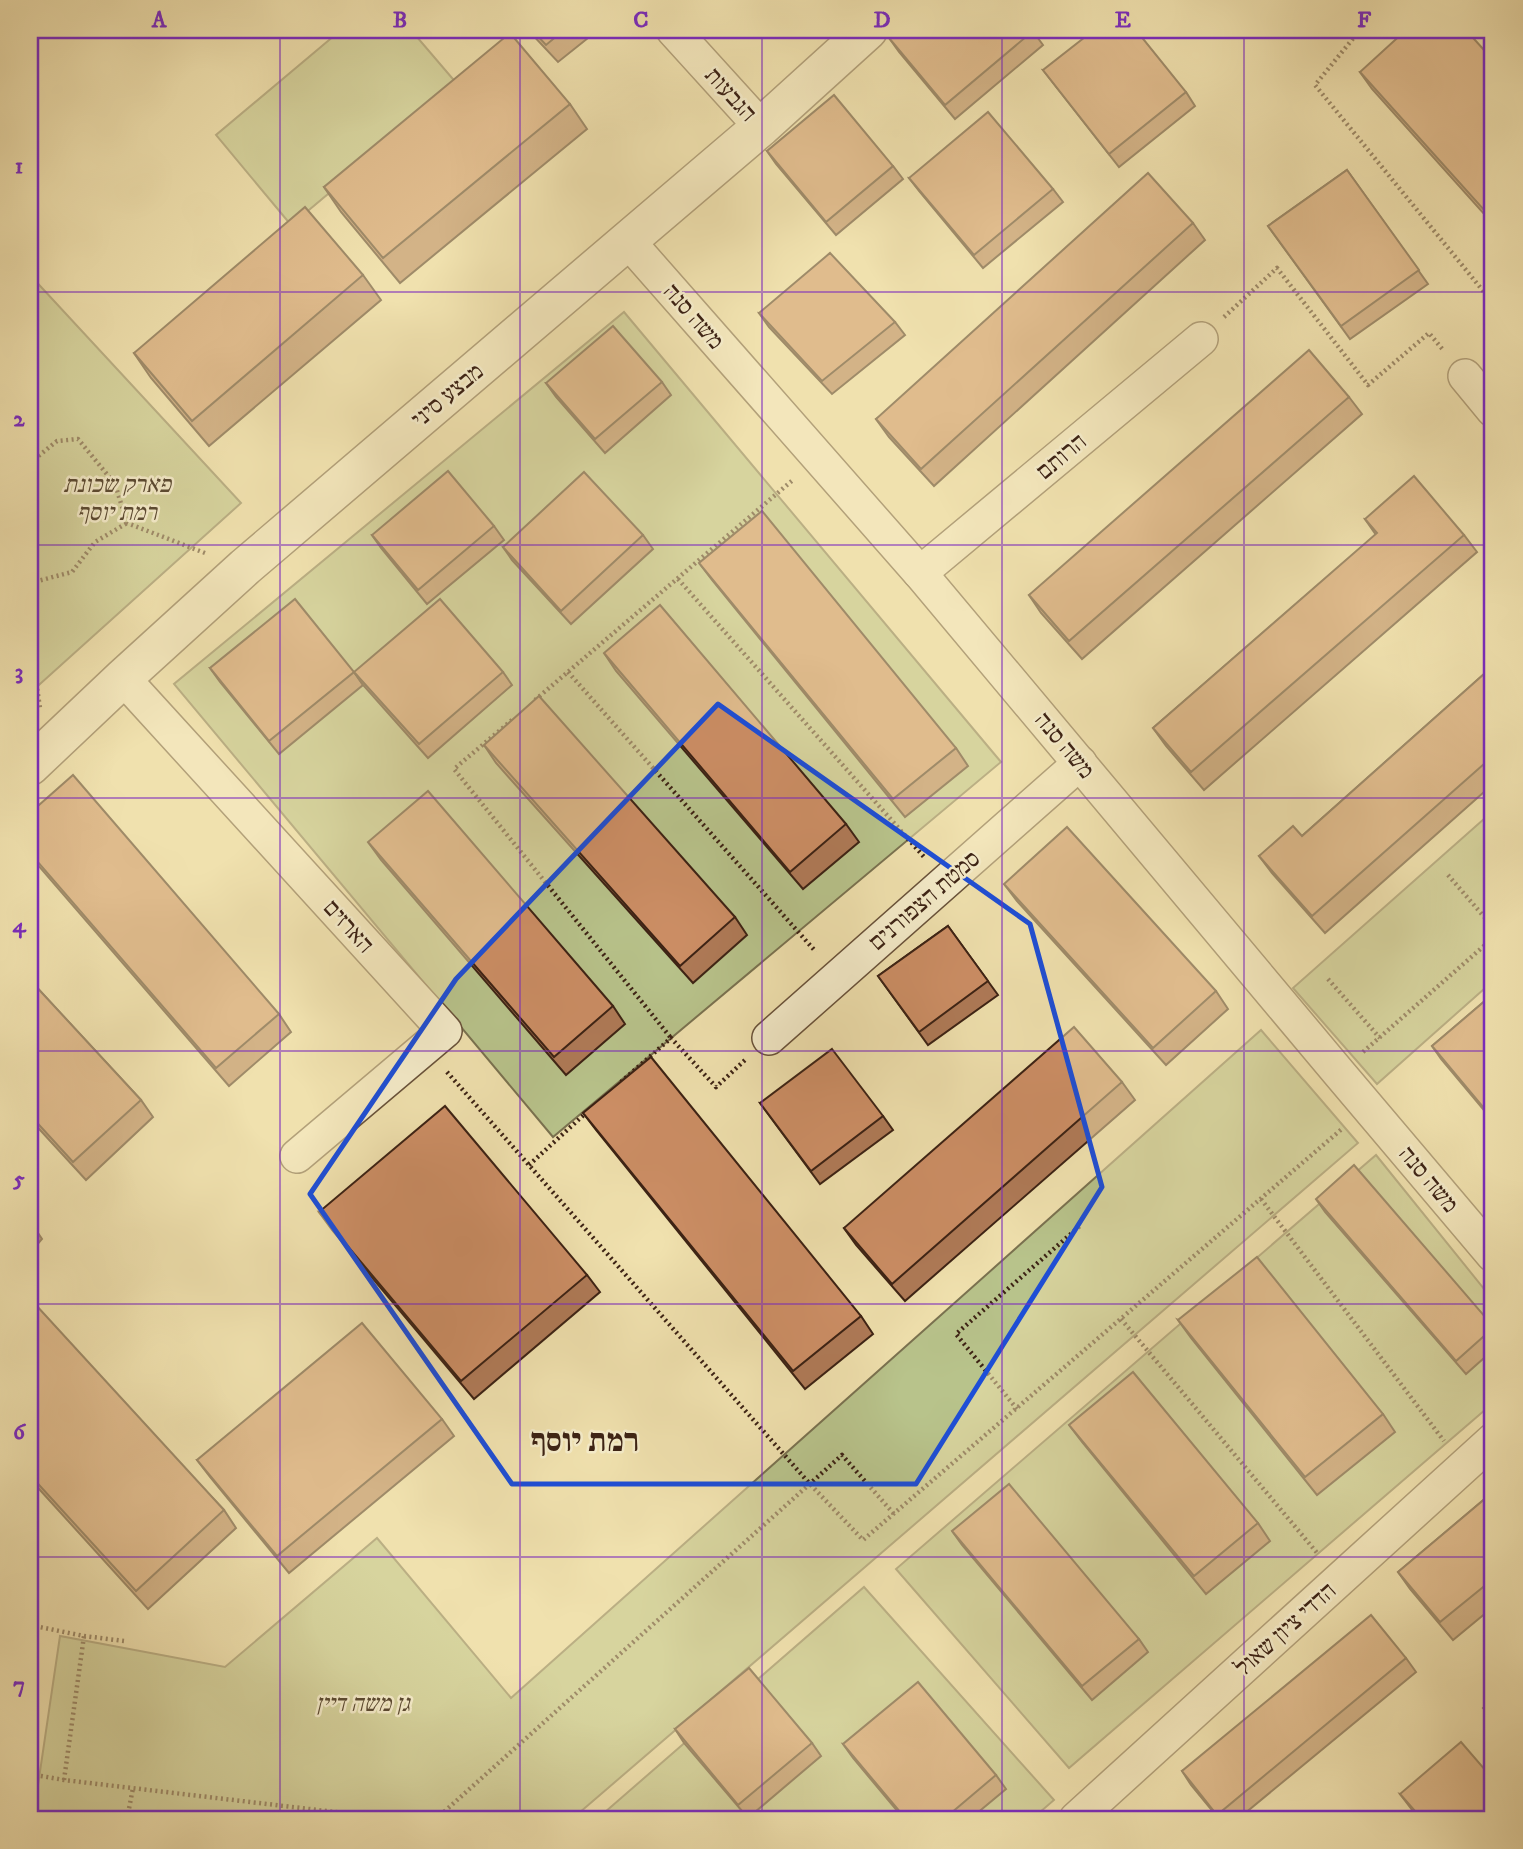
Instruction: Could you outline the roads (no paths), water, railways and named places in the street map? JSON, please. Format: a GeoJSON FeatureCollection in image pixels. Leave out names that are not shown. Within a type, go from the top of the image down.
{"type":"FeatureCollection","features":[{"type":"Feature","properties":{"kind":"street","name":"הגבעות"},"geometry":{"type":"LineString","coordinates":[[673,30],[761,127]]}},
{"type":"Feature","properties":{"kind":"street","name":"מבצע סיני"},"geometry":{"type":"LineString","coordinates":[[38,758],[245,567],[761,127],[868,30]]}},
{"type":"Feature","properties":{"kind":"street","name":"משה סנה"},"geometry":{"type":"LineString","coordinates":[[628,241],[920,573],[1493,1255]]}},
{"type":"Feature","properties":{"kind":"street","name":"הרותם"},"geometry":{"type":"LineString","coordinates":[[920,573],[1202,339]]}},
{"type":"Feature","properties":{"kind":"street"},"geometry":{"type":"LineString","coordinates":[[1465,376],[1493,410]]}},
{"type":"Feature","properties":{"kind":"street","name":"הארזים"},"geometry":{"type":"LineString","coordinates":[[123,678],[445,1031],[297,1156]]}},
{"type":"Feature","properties":{"kind":"street","name":"סמטת הצפורנים"},"geometry":{"type":"LineString","coordinates":[[769,1038],[1080,763]]}},
{"type":"Feature","properties":{"kind":"street","name":"הדדי ציון שאול"},"geometry":{"type":"LineString","coordinates":[[1076,1819],[1493,1440]]}},
{"type":"Feature","properties":{"kind":"district","name":"רמת יוסף"},"geometry":{"type":"Point","coordinates":[585,1440]}},
{"type":"Feature","properties":{"kind":"park label","name":"פארק שכונת רמת יוסף"},"geometry":{"type":"Point","coordinates":[117,498]}},
{"type":"Feature","properties":{"kind":"park label","name":"גן משה דיין"},"geometry":{"type":"Point","coordinates":[363,1703]}}]}
